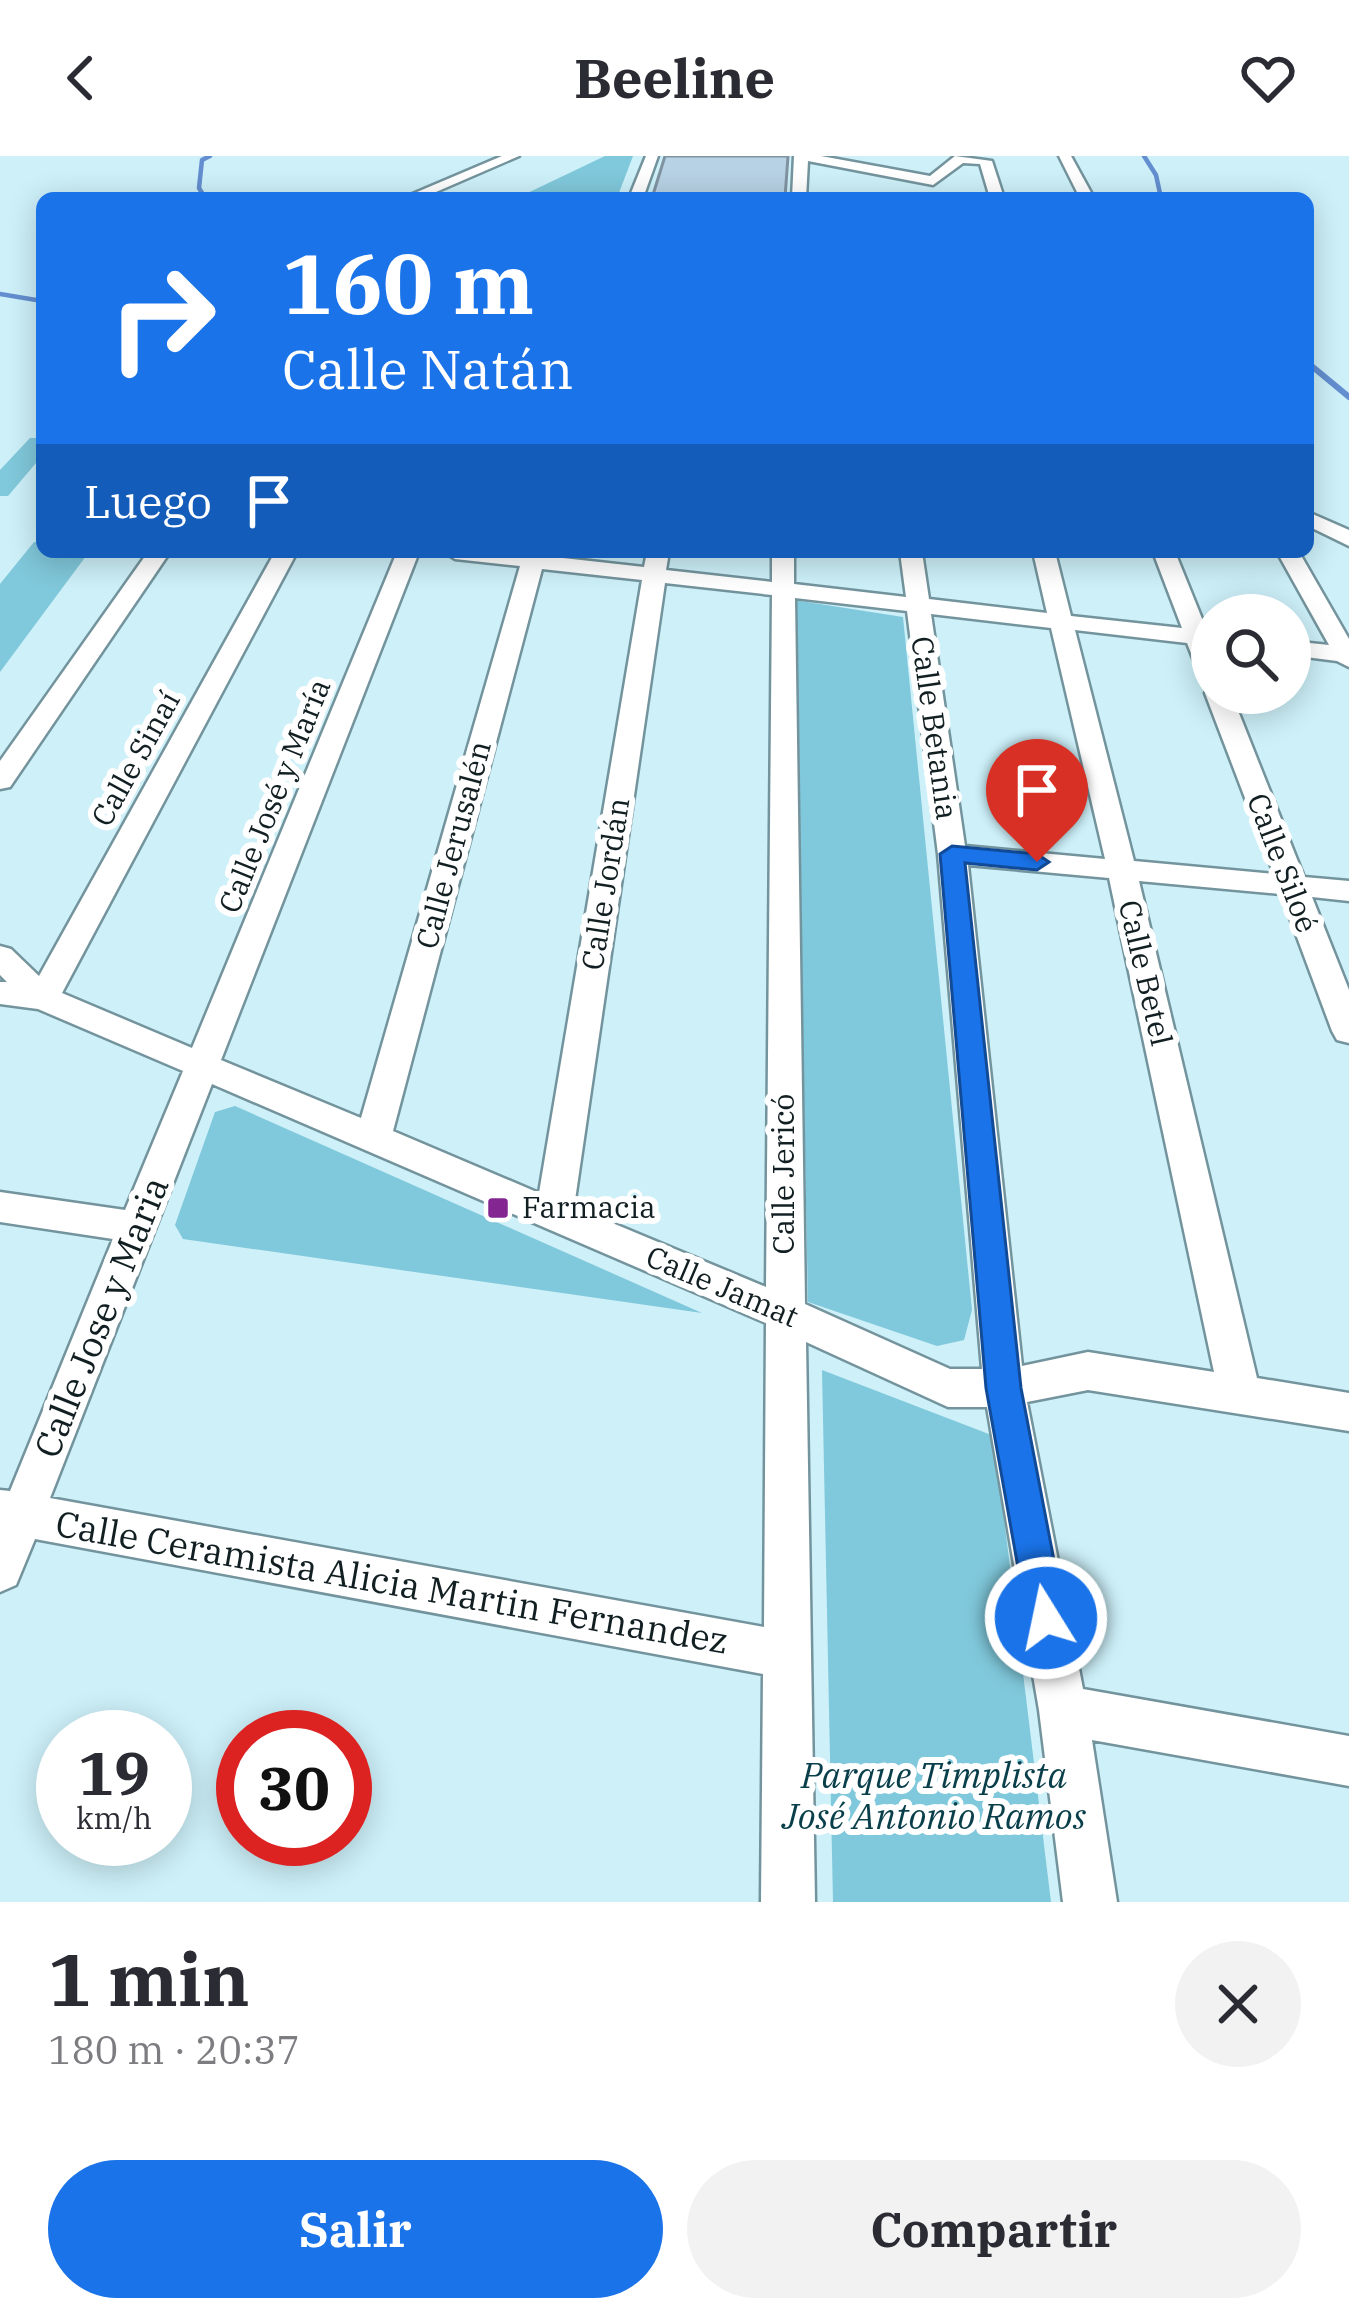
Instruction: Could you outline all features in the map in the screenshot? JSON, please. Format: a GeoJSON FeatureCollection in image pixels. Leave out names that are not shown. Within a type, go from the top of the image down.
{"type":"FeatureCollection","features":[{"type":"Feature","properties":{"kind":"street"},"geometry":{"type":"LineString","coordinates":[[424,192],[513,156]]}},
{"type":"Feature","properties":{"kind":"street"},"geometry":{"type":"LineString","coordinates":[[638,192],[652,156]]}},
{"type":"Feature","properties":{"kind":"street"},"geometry":{"type":"LineString","coordinates":[[799,192],[801,156],[933,181],[960,159],[986,161],[995,192]]}},
{"type":"Feature","properties":{"kind":"street"},"geometry":{"type":"LineString","coordinates":[[1065,156],[1085,192]]}},
{"type":"Feature","properties":{"kind":"street"},"geometry":{"type":"LineString","coordinates":[[933,181],[933,192]]}},
{"type":"Feature","properties":{"kind":"street"},"geometry":{"type":"LineString","coordinates":[[1314,521],[1349,538]]}},
{"type":"Feature","properties":{"kind":"street"},"geometry":{"type":"LineString","coordinates":[[0,782],[155,558]]}},
{"type":"Feature","properties":{"kind":"street","name":"Calle Sinaí"},"geometry":{"type":"LineString","coordinates":[[43,998],[283,558]]}},
{"type":"Feature","properties":{"kind":"street","name":"Calle José y María"},"geometry":{"type":"LineString","coordinates":[[204,1065],[406,558]]}},
{"type":"Feature","properties":{"kind":"street","name":"Calle Jerusalén"},"geometry":{"type":"LineString","coordinates":[[373,1139],[533,558]]}},
{"type":"Feature","properties":{"kind":"street"},"geometry":{"type":"LineString","coordinates":[[564,558],[656,564],[781,590],[1191,637]]}},
{"type":"Feature","properties":{"kind":"street","name":"Calle Jericó"},"geometry":{"type":"LineString","coordinates":[[783,558],[788,1902]]}},
{"type":"Feature","properties":{"kind":"street","name":"Calle Betania"},"geometry":{"type":"LineString","coordinates":[[912,558],[952,854],[1004,1388],[1063,1710],[1090,1902]]}},
{"type":"Feature","properties":{"kind":"street","name":"Calle Betel"},"geometry":{"type":"LineString","coordinates":[[1046,558],[1122,870],[1240,1395]]}},
{"type":"Feature","properties":{"kind":"street"},"geometry":{"type":"LineString","coordinates":[[1166,558],[1191,609]]}},
{"type":"Feature","properties":{"kind":"street"},"geometry":{"type":"LineString","coordinates":[[1291,558],[1348,656]]}},
{"type":"Feature","properties":{"kind":"street","name":"Calle Jordán"},"geometry":{"type":"LineString","coordinates":[[554,1216],[656,564]]}},
{"type":"Feature","properties":{"kind":"street"},"geometry":{"type":"LineString","coordinates":[[1311,651],[1348,656]]}},
{"type":"Feature","properties":{"kind":"street","name":"Calle Siloé"},"geometry":{"type":"LineString","coordinates":[[1226,714],[1349,1031]]}},
{"type":"Feature","properties":{"kind":"street"},"geometry":{"type":"LineString","coordinates":[[952,854],[1349,891]]}},
{"type":"Feature","properties":{"kind":"street","name":"Calle Jamat"},"geometry":{"type":"LineString","coordinates":[[0,957],[43,998],[784,1313],[948,1388],[1004,1388],[1088,1371],[1349,1412]]}},
{"type":"Feature","properties":{"kind":"street"},"geometry":{"type":"LineString","coordinates":[[0,993],[43,998]]}},
{"type":"Feature","properties":{"kind":"street","name":"Calle Jose y Maria"},"geometry":{"type":"LineString","coordinates":[[0,1569],[11,1512],[204,1065]]}},
{"type":"Feature","properties":{"kind":"street"},"geometry":{"type":"LineString","coordinates":[[0,1207],[135,1227]]}},
{"type":"Feature","properties":{"kind":"street","name":"Calle Ceramista Alicia Martin Fernandez"},"geometry":{"type":"LineString","coordinates":[[11,1512],[784,1654]]}},
{"type":"Feature","properties":{"kind":"street"},"geometry":{"type":"LineString","coordinates":[[1063,1710],[1349,1761]]}},
{"type":"Feature","properties":{"kind":"green space"},"geometry":{"type":"Polygon","coordinates":[[[605,156],[633,156],[619,192],[530,192],[605,156]]]}},
{"type":"Feature","properties":{"kind":"green space"},"geometry":{"type":"Polygon","coordinates":[[[30,438],[36,438],[36,463],[8,496],[0,496],[0,470],[30,438]]]}},
{"type":"Feature","properties":{"kind":"green space"},"geometry":{"type":"Polygon","coordinates":[[[34,542],[36,558],[85,558],[0,672],[0,584],[34,542]]]}},
{"type":"Feature","properties":{"kind":"green space"},"geometry":{"type":"Polygon","coordinates":[[[794,600],[903,617],[972,1310],[964,1340],[937,1346],[808,1302],[794,600]]]}},
{"type":"Feature","properties":{"kind":"green space"},"geometry":{"type":"Polygon","coordinates":[[[235,1106],[702,1313],[183,1239],[175,1225],[215,1112],[235,1106]]]}},
{"type":"Feature","properties":{"kind":"green space","name":"Parque Timplista José Antonio Ramos"},"geometry":{"type":"Polygon","coordinates":[[[822,1370],[994,1436],[1051,1902],[833,1902],[822,1370]]]}},
{"type":"Feature","properties":{"kind":"building"},"geometry":{"type":"Polygon","coordinates":[[[665,156],[788,156],[785,192],[654,192],[665,156]]]}},
{"type":"Feature","properties":{"kind":"waterway"},"geometry":{"type":"LineString","coordinates":[[201,192],[202,160],[210,156]]}},
{"type":"Feature","properties":{"kind":"waterway"},"geometry":{"type":"LineString","coordinates":[[1144,156],[1160,192]]}},
{"type":"Feature","properties":{"kind":"waterway"},"geometry":{"type":"LineString","coordinates":[[0,294],[36,300]]}},
{"type":"Feature","properties":{"kind":"waterway"},"geometry":{"type":"LineString","coordinates":[[1314,368],[1349,397]]}},
{"type":"Feature","properties":{"kind":"place","name":"Farmacia"},"geometry":{"type":"Point","coordinates":[498,1208]}},
{"type":"Feature","properties":{"kind":"route"},"geometry":{"type":"LineString","coordinates":[[1037,862],[952,854],[1004,1388],[1046,1618]]}}]}
